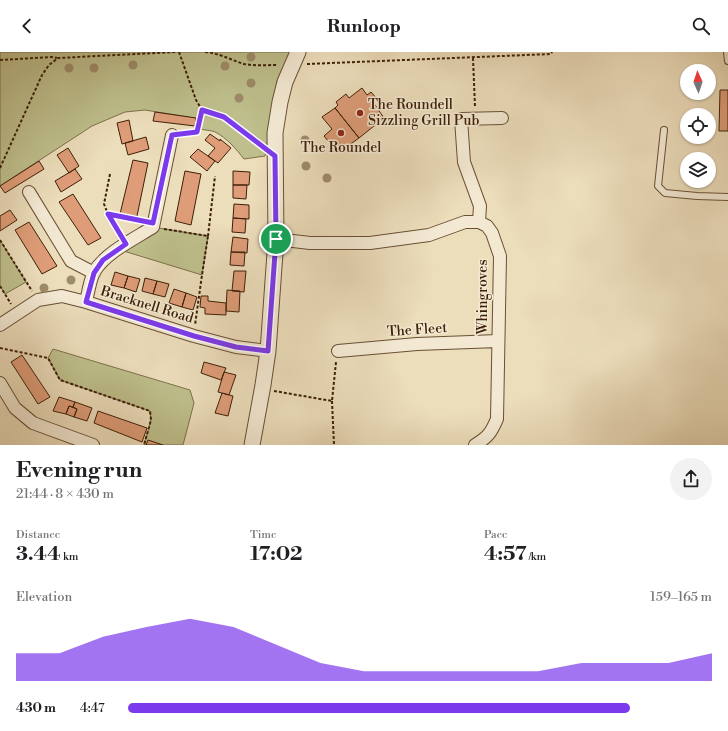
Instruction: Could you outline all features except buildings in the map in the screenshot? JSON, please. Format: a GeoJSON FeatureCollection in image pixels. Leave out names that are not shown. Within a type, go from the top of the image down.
{"type":"FeatureCollection","features":[{"type":"Feature","properties":{"kind":"street"},"geometry":{"type":"LineString","coordinates":[[252,445],[268,351],[276,239],[275,133],[285,82],[295,58]]}},
{"type":"Feature","properties":{"kind":"street"},"geometry":{"type":"LineString","coordinates":[[276,239],[310,243],[370,243],[429,235],[465,222],[479,222],[480,206],[464,162],[461,120],[476,118],[502,118]]}},
{"type":"Feature","properties":{"kind":"street"},"geometry":{"type":"LineString","coordinates":[[86,302],[94,273],[103,260],[153,225],[172,135]]}},
{"type":"Feature","properties":{"kind":"street"},"geometry":{"type":"LineString","coordinates":[[29,192],[71,261],[94,273]]}},
{"type":"Feature","properties":{"kind":"street","name":"Whingroves"},"geometry":{"type":"LineString","coordinates":[[475,445],[482,441],[492,431],[497,419],[500,256],[492,233],[487,226],[479,222]]}},
{"type":"Feature","properties":{"kind":"street","name":"Bracknell Road"},"geometry":{"type":"LineString","coordinates":[[0,325],[38,300],[62,296],[86,302],[194,336],[236,347],[268,351]]}},
{"type":"Feature","properties":{"kind":"street","name":"The Fleet"},"geometry":{"type":"LineString","coordinates":[[338,351],[417,344],[498,341]]}},
{"type":"Feature","properties":{"kind":"street"},"geometry":{"type":"LineString","coordinates":[[0,383],[16,408],[33,423],[93,445]]}},
{"type":"Feature","properties":{"kind":"lane"},"geometry":{"type":"LineString","coordinates":[[727,52],[728,61]]}},
{"type":"Feature","properties":{"kind":"lane"},"geometry":{"type":"LineString","coordinates":[[664,130],[658,186],[665,193],[697,196],[728,196]]}},
{"type":"Feature","properties":{"kind":"path"},"geometry":{"type":"LineString","coordinates":[[0,60],[178,52],[196,100],[202,110],[224,117],[275,156]]}},
{"type":"Feature","properties":{"kind":"path"},"geometry":{"type":"LineString","coordinates":[[205,52],[213,53],[245,64],[261,66]]}},
{"type":"Feature","properties":{"kind":"path"},"geometry":{"type":"LineString","coordinates":[[295,58],[473,57],[551,54],[552,52]]}},
{"type":"Feature","properties":{"kind":"path"},"geometry":{"type":"LineString","coordinates":[[473,57],[476,118]]}},
{"type":"Feature","properties":{"kind":"path"},"geometry":{"type":"LineString","coordinates":[[0,168],[42,75],[49,65],[58,58]]}},
{"type":"Feature","properties":{"kind":"path"},"geometry":{"type":"LineString","coordinates":[[172,135],[197,132],[202,110]]}},
{"type":"Feature","properties":{"kind":"path"},"geometry":{"type":"LineString","coordinates":[[110,174],[104,204],[108,214],[126,244]]}},
{"type":"Feature","properties":{"kind":"path"},"geometry":{"type":"LineString","coordinates":[[194,336],[215,176]]}},
{"type":"Feature","properties":{"kind":"path"},"geometry":{"type":"LineString","coordinates":[[108,214],[208,236]]}},
{"type":"Feature","properties":{"kind":"path"},"geometry":{"type":"LineString","coordinates":[[0,240],[38,300]]}},
{"type":"Feature","properties":{"kind":"path"},"geometry":{"type":"LineString","coordinates":[[0,286],[17,314]]}},
{"type":"Feature","properties":{"kind":"path"},"geometry":{"type":"LineString","coordinates":[[0,348],[48,358],[60,380],[150,411],[151,420],[144,445]]}},
{"type":"Feature","properties":{"kind":"path"},"geometry":{"type":"LineString","coordinates":[[334,445],[332,401],[338,351]]}},
{"type":"Feature","properties":{"kind":"path"},"geometry":{"type":"LineString","coordinates":[[262,389],[332,401]]}},
{"type":"Feature","properties":{"kind":"green space"},"geometry":{"type":"Polygon","coordinates":[[[0,52],[290,52],[277,81],[265,156],[244,159],[231,144],[219,134],[213,131],[199,129],[200,119],[145,110],[125,112],[92,126],[0,186],[0,52]]]}},
{"type":"Feature","properties":{"kind":"green space"},"geometry":{"type":"Polygon","coordinates":[[[153,227],[208,236],[202,275],[117,249],[153,227]]]}},
{"type":"Feature","properties":{"kind":"green space"},"geometry":{"type":"Polygon","coordinates":[[[0,240],[26,282],[5,294],[0,286],[0,240]]]}},
{"type":"Feature","properties":{"kind":"green space"},"geometry":{"type":"Polygon","coordinates":[[[53,349],[190,390],[194,403],[183,445],[144,445],[151,420],[150,411],[60,380],[48,358],[53,349]]]}},
{"type":"Feature","properties":{"kind":"place","name":"The Roundell Sizzling Grill Pub"},"geometry":{"type":"Point","coordinates":[360,113]}},
{"type":"Feature","properties":{"kind":"place","name":"The Roundel"},"geometry":{"type":"Point","coordinates":[341,133]}},
{"type":"Feature","properties":{"kind":"route"},"geometry":{"type":"LineString","coordinates":[[202,110],[224,117],[275,156],[276,239],[268,351],[236,347],[194,336],[86,302],[94,273],[103,260],[126,244],[108,214],[153,223],[172,135],[197,132],[202,110]]}}]}
